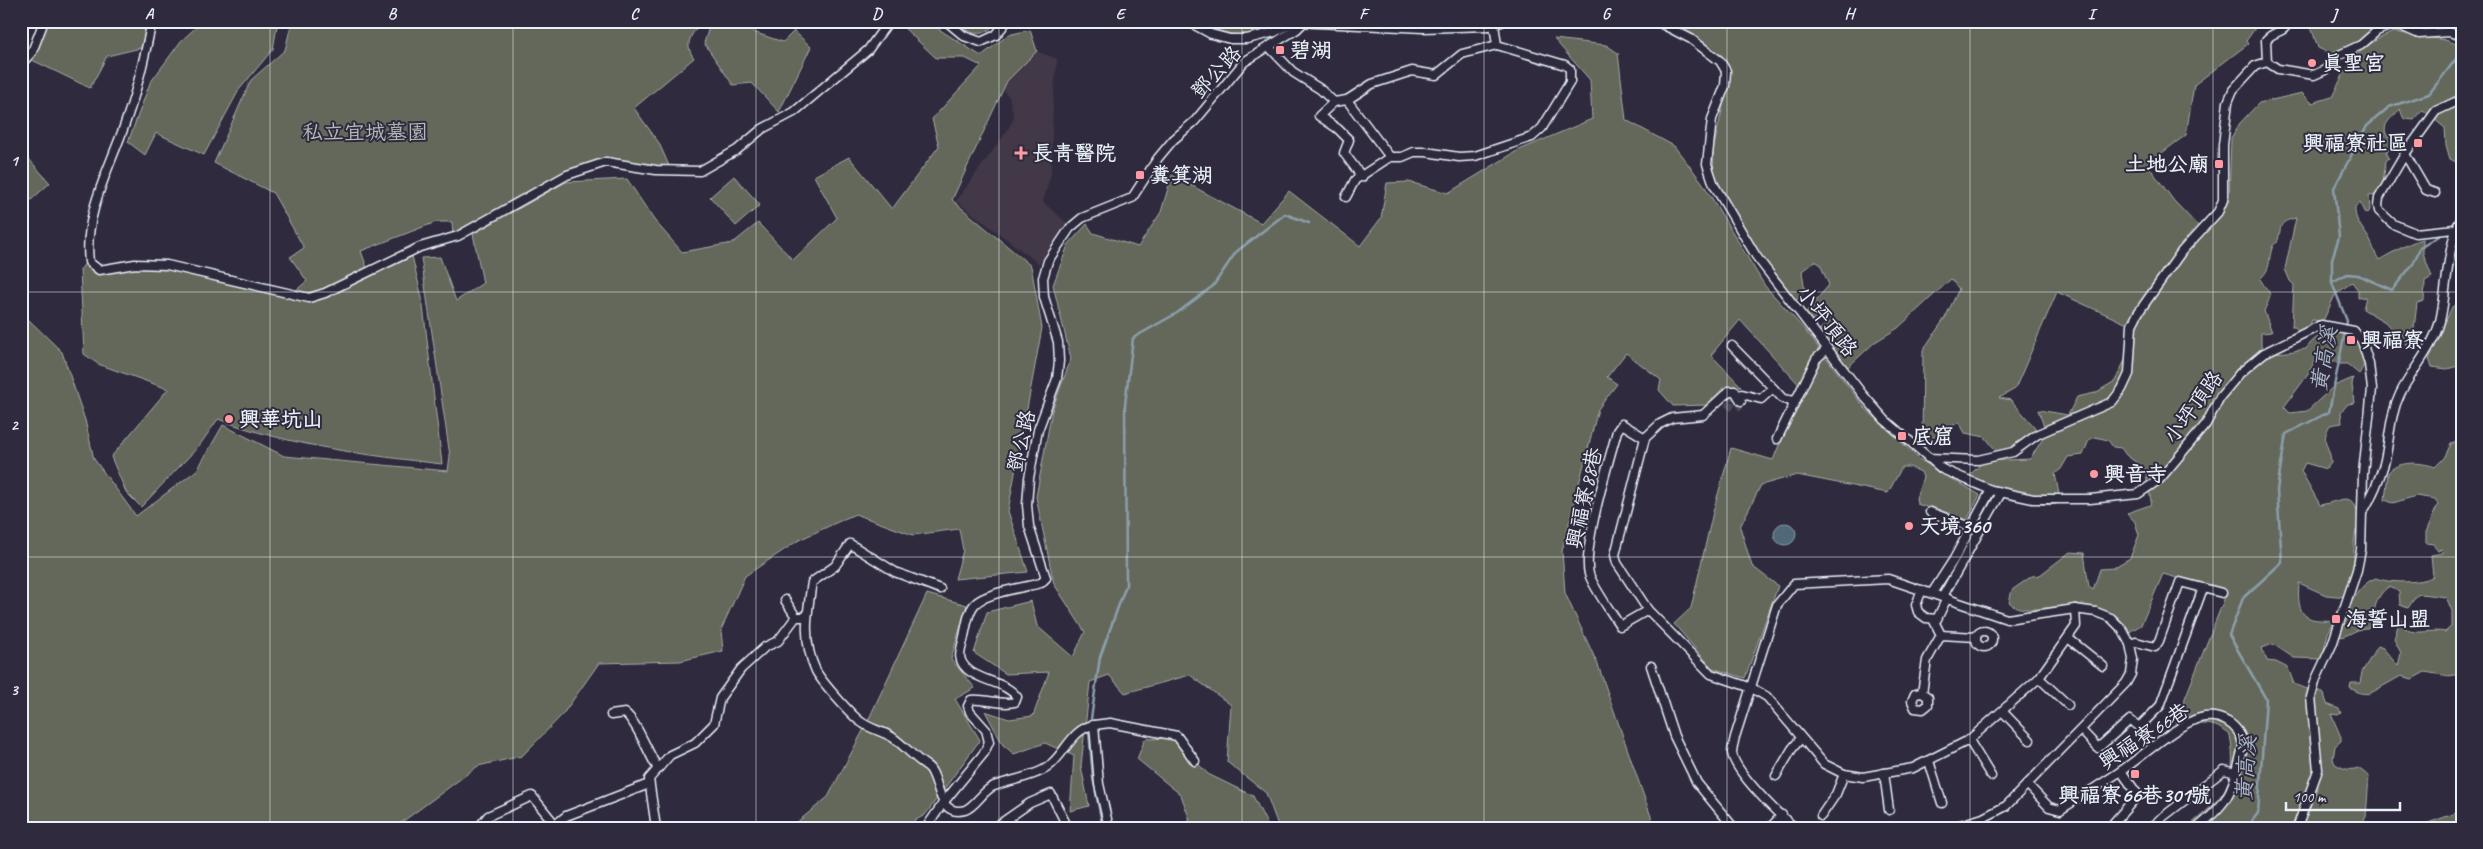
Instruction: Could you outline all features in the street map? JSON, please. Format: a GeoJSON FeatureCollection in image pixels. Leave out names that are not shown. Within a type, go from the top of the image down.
{"type":"FeatureCollection","features":[{"type":"Feature","properties":{"kind":"street"},"geometry":{"type":"LineString","coordinates":[[21,64],[32,52],[44,21]]}},
{"type":"Feature","properties":{"kind":"street"},"geometry":{"type":"LineString","coordinates":[[152,21],[142,70],[128,117],[95,206],[88,247],[89,262],[99,270],[135,264],[167,265],[309,298],[325,293],[420,247],[458,236],[567,174],[606,162],[656,170],[700,171],[737,150],[762,129],[794,112],[868,50],[889,21]]}},
{"type":"Feature","properties":{"kind":"street"},"geometry":{"type":"LineString","coordinates":[[946,21],[964,36],[981,42],[996,35],[1007,21]]}},
{"type":"Feature","properties":{"kind":"street"},"geometry":{"type":"LineString","coordinates":[[1187,21],[1211,34],[1230,39],[1247,39],[1275,32],[1298,22],[1423,28],[1494,24],[1504,21]]}},
{"type":"Feature","properties":{"kind":"street","name":"小坪頂路"},"geometry":{"type":"LineString","coordinates":[[1656,21],[1691,39],[1720,61],[1726,71],[1725,86],[1712,119],[1708,140],[1707,164],[1714,185],[1756,256],[1827,350],[1885,420],[1942,470],[1991,490],[2033,499],[2090,500],[2138,494],[2160,479],[2206,424],[2220,397],[2240,373],[2264,353],[2321,325],[2354,331],[2362,340],[2369,364],[2372,389],[2363,473],[2361,550],[2357,570],[2332,645],[2316,679],[2311,697],[2318,770],[2297,828]]}},
{"type":"Feature","properties":{"kind":"street"},"geometry":{"type":"LineString","coordinates":[[2267,62],[2266,40],[2272,34],[2280,33],[2286,29],[2290,21]]}},
{"type":"Feature","properties":{"kind":"street","name":"鄧公路"},"geometry":{"type":"LineString","coordinates":[[926,828],[943,803],[984,753],[989,742],[986,730],[970,712],[968,706],[971,700],[980,699],[1008,704],[1015,702],[1017,697],[1012,690],[969,671],[962,663],[959,654],[970,612],[975,604],[984,599],[1041,583],[1046,578],[1029,526],[1027,505],[1029,478],[1038,430],[1057,379],[1059,361],[1054,327],[1044,298],[1043,278],[1048,261],[1070,228],[1082,218],[1132,198],[1158,158],[1173,140],[1195,121],[1244,62],[1297,29],[1298,22]]}},
{"type":"Feature","properties":{"kind":"street"},"geometry":{"type":"LineString","coordinates":[[1494,24],[1497,45]]}},
{"type":"Feature","properties":{"kind":"street"},"geometry":{"type":"LineString","coordinates":[[2267,62],[2278,69],[2314,75],[2321,73],[2337,56],[2361,45],[2377,31],[2389,26],[2401,26],[2418,34],[2449,32],[2462,36]]}},
{"type":"Feature","properties":{"kind":"street"},"geometry":{"type":"LineString","coordinates":[[1346,197],[1355,180],[1362,177],[1390,157],[1402,158],[1414,152],[1459,157],[1475,156],[1532,137],[1542,128],[1570,82],[1570,69],[1565,65],[1497,45],[1462,54],[1436,75],[1412,71],[1372,84],[1346,100],[1334,102],[1319,116],[1338,129],[1349,140],[1344,152],[1362,177]]}},
{"type":"Feature","properties":{"kind":"street"},"geometry":{"type":"LineString","coordinates":[[1270,47],[1293,72],[1320,89],[1334,102]]}},
{"type":"Feature","properties":{"kind":"street"},"geometry":{"type":"LineString","coordinates":[[1928,458],[1978,460],[2014,452],[2038,434],[2112,402],[2122,389],[2129,374],[2132,325],[2138,313],[2182,251],[2218,212],[2223,200],[2223,145],[2228,102],[2233,90],[2255,66],[2267,62]]}},
{"type":"Feature","properties":{"kind":"street"},"geometry":{"type":"LineString","coordinates":[[2455,229],[2415,233],[2393,224],[2379,212],[2379,198],[2405,154],[2436,111],[2462,99]]}},
{"type":"Feature","properties":{"kind":"street"},"geometry":{"type":"LineString","coordinates":[[1346,100],[1390,157]]}},
{"type":"Feature","properties":{"kind":"street"},"geometry":{"type":"LineString","coordinates":[[2405,154],[2426,190],[2435,193]]}},
{"type":"Feature","properties":{"kind":"street"},"geometry":{"type":"LineString","coordinates":[[2363,511],[2384,464],[2389,429],[2400,395],[2421,360],[2439,324],[2455,229],[2462,218]]}},
{"type":"Feature","properties":{"kind":"street"},"geometry":{"type":"LineString","coordinates":[[1732,346],[1783,399],[1794,401]]}},
{"type":"Feature","properties":{"kind":"street"},"geometry":{"type":"LineString","coordinates":[[1777,439],[1816,359],[1827,350]]}},
{"type":"Feature","properties":{"kind":"street"},"geometry":{"type":"LineString","coordinates":[[1645,438],[1660,424],[1672,418],[1703,415],[1728,391],[1735,391],[1741,397],[1761,399],[1773,388]]}},
{"type":"Feature","properties":{"kind":"street","name":"興福寮88巷"},"geometry":{"type":"LineString","coordinates":[[1648,610],[1620,626],[1589,574],[1588,555],[1598,505],[1617,431],[1622,424],[1645,438],[1615,555],[1617,563],[1648,610],[1711,674],[1752,688],[1767,696],[1824,764],[1844,774]]}},
{"type":"Feature","properties":{"kind":"street"},"geometry":{"type":"LineString","coordinates":[[1932,593],[1991,490]]}},
{"type":"Feature","properties":{"kind":"street"},"geometry":{"type":"LineString","coordinates":[[1922,590],[1916,605],[1918,612],[1926,618],[1937,619],[1945,597],[2001,493]]}},
{"type":"Feature","properties":{"kind":"street"},"geometry":{"type":"LineString","coordinates":[[1930,512],[1980,532]]}},
{"type":"Feature","properties":{"kind":"street"},"geometry":{"type":"LineString","coordinates":[[940,589],[895,572],[850,544],[835,566],[812,582],[806,617],[806,632],[808,651],[824,685],[859,722],[892,738],[912,756],[930,768],[943,803],[954,810],[965,810],[993,787],[1045,769],[1074,736],[1086,726],[1110,723],[1176,736],[1195,761]]}},
{"type":"Feature","properties":{"kind":"street"},"geometry":{"type":"LineString","coordinates":[[1796,828],[1745,778],[1736,766],[1732,752],[1735,737],[1777,605],[1794,584],[1888,579],[2007,619],[2075,610],[2096,612],[2111,618],[2122,629],[2130,644],[2133,659],[2131,674],[2115,696],[2006,806],[1983,818],[1950,828]]}},
{"type":"Feature","properties":{"kind":"street"},"geometry":{"type":"LineString","coordinates":[[2130,644],[2136,642],[2155,647],[2159,641],[2180,582],[2222,593]]}},
{"type":"Feature","properties":{"kind":"street","name":"興福寮66巷"},"geometry":{"type":"LineString","coordinates":[[2081,730],[2098,748],[2130,720],[2139,727],[2160,706],[2203,588]]}},
{"type":"Feature","properties":{"kind":"street"},"geometry":{"type":"LineString","coordinates":[[785,600],[796,617]]}},
{"type":"Feature","properties":{"kind":"street"},"geometry":{"type":"LineString","coordinates":[[1821,816],[1836,794],[1844,774],[1863,777],[1913,768],[1969,740],[2003,712],[2039,678],[2076,626],[2075,610]]}},
{"type":"Feature","properties":{"kind":"street"},"geometry":{"type":"LineString","coordinates":[[796,617],[806,617]]}},
{"type":"Feature","properties":{"kind":"street"},"geometry":{"type":"LineString","coordinates":[[656,828],[648,779],[670,755],[695,743],[714,724],[720,698],[741,669],[765,647],[778,641],[796,617]]}},
{"type":"Feature","properties":{"kind":"street"},"geometry":{"type":"LineString","coordinates":[[1932,619],[1941,635]]}},
{"type":"Feature","properties":{"kind":"street"},"geometry":{"type":"LineString","coordinates":[[789,627],[806,632]]}},
{"type":"Feature","properties":{"kind":"street"},"geometry":{"type":"LineString","coordinates":[[1941,635],[1976,637]]}},
{"type":"Feature","properties":{"kind":"street"},"geometry":{"type":"LineString","coordinates":[[1922,693],[1927,660],[1941,635]]}},
{"type":"Feature","properties":{"kind":"street"},"geometry":{"type":"LineString","coordinates":[[2068,638],[2103,666]]}},
{"type":"Feature","properties":{"kind":"street"},"geometry":{"type":"LineString","coordinates":[[1651,666],[1674,736],[1697,783],[1734,828]]}},
{"type":"Feature","properties":{"kind":"street"},"geometry":{"type":"LineString","coordinates":[[2039,678],[2068,705]]}},
{"type":"Feature","properties":{"kind":"street"},"geometry":{"type":"LineString","coordinates":[[611,715],[625,712],[632,718],[645,748],[658,769]]}},
{"type":"Feature","properties":{"kind":"street"},"geometry":{"type":"LineString","coordinates":[[2003,712],[2030,740]]}},
{"type":"Feature","properties":{"kind":"street","name":"興福寮66巷"},"geometry":{"type":"LineString","coordinates":[[2027,784],[2049,807],[2060,810],[2121,771],[2187,724],[2201,718],[2219,717],[2232,724],[2240,736],[2243,746],[2237,773],[2222,807],[2197,828]]}},
{"type":"Feature","properties":{"kind":"street"},"geometry":{"type":"LineString","coordinates":[[1094,725],[1099,784],[1109,828]]}},
{"type":"Feature","properties":{"kind":"street"},"geometry":{"type":"LineString","coordinates":[[1776,776],[1801,738]]}},
{"type":"Feature","properties":{"kind":"street"},"geometry":{"type":"LineString","coordinates":[[1969,740],[1992,776]]}},
{"type":"Feature","properties":{"kind":"street"},"geometry":{"type":"LineString","coordinates":[[1929,761],[1942,803]]}},
{"type":"Feature","properties":{"kind":"street"},"geometry":{"type":"LineString","coordinates":[[2153,828],[2159,820],[2224,770],[2237,773]]}},
{"type":"Feature","properties":{"kind":"street"},"geometry":{"type":"LineString","coordinates":[[2109,828],[2138,795],[2121,771]]}},
{"type":"Feature","properties":{"kind":"street"},"geometry":{"type":"LineString","coordinates":[[1884,773],[1889,810]]}},
{"type":"Feature","properties":{"kind":"street"},"geometry":{"type":"LineString","coordinates":[[478,828],[488,816],[532,796],[557,826],[566,816],[649,784]]}},
{"type":"Feature","properties":{"kind":"street"},"geometry":{"type":"LineString","coordinates":[[994,828],[1030,803],[1051,794],[1068,828]]}},
{"type":"Feature","properties":{"kind":"street"},"geometry":{"type":"LineString","coordinates":[[1770,828],[1782,815]]}},
{"type":"Feature","properties":{"kind":"shaded area","name":"長青醫院"},"geometry":{"type":"Polygon","coordinates":[[[1026,47],[1057,59],[1053,104],[1051,174],[1043,202],[1067,223],[1039,264],[956,201],[1007,131],[1014,118],[1009,97],[996,82],[1026,47]]]}},
{"type":"Feature","properties":{"kind":"green space"},"geometry":{"type":"Polygon","coordinates":[[[46,21],[150,21],[145,47],[107,56],[90,88],[32,60],[46,21]]]}},
{"type":"Feature","properties":{"kind":"green space"},"geometry":{"type":"Polygon","coordinates":[[[203,21],[278,21],[273,49],[239,90],[204,155],[156,133],[145,155],[128,142],[150,83],[181,41],[203,21]]]}},
{"type":"Feature","properties":{"kind":"green space","name":"私立宜城墓園"},"geometry":{"type":"Polygon","coordinates":[[[292,21],[701,21],[689,43],[689,48],[694,58],[634,108],[659,143],[670,168],[609,167],[568,173],[453,235],[452,222],[436,222],[361,251],[370,276],[412,256],[422,298],[442,464],[357,453],[300,443],[218,419],[199,446],[141,507],[126,492],[111,457],[168,389],[98,364],[84,354],[80,270],[86,262],[95,270],[166,268],[288,297],[307,281],[290,257],[304,248],[273,193],[214,163],[251,80],[285,50],[292,21]]]}},
{"type":"Feature","properties":{"kind":"green space"},"geometry":{"type":"Polygon","coordinates":[[[711,21],[733,21],[756,33],[783,42],[794,31],[811,47],[779,112],[752,83],[733,85],[704,43],[711,21]]]}},
{"type":"Feature","properties":{"kind":"green space"},"geometry":{"type":"Polygon","coordinates":[[[905,21],[926,21],[981,56],[1008,35],[1030,30],[1037,51],[1007,81],[952,200],[1031,266],[1042,328],[1008,511],[1028,572],[955,579],[963,550],[959,529],[913,535],[855,514],[799,540],[745,576],[721,630],[723,651],[680,661],[599,663],[563,714],[522,756],[478,766],[398,825],[398,828],[21,828],[21,304],[27,318],[62,352],[85,420],[94,459],[136,516],[197,470],[223,425],[284,456],[448,471],[450,456],[421,258],[440,257],[456,301],[483,283],[473,234],[566,182],[627,179],[654,220],[682,252],[733,243],[758,223],[793,260],[837,218],[814,176],[849,157],[892,209],[939,146],[932,119],[981,66],[965,58],[936,58],[900,24],[905,21]]]}},
{"type":"Feature","properties":{"kind":"green space"},"geometry":{"type":"Polygon","coordinates":[[[954,21],[998,21],[987,31],[976,33],[966,30],[954,21]]]}},
{"type":"Feature","properties":{"kind":"green space"},"geometry":{"type":"Polygon","coordinates":[[[1197,21],[1248,21],[1267,26],[1268,29],[1240,35],[1215,30],[1197,21]]]}},
{"type":"Feature","properties":{"kind":"green space"},"geometry":{"type":"Polygon","coordinates":[[[1664,21],[2260,21],[2246,41],[2248,44],[2194,85],[2186,135],[2147,164],[2174,201],[2199,227],[2155,280],[2128,322],[2125,323],[2057,292],[2015,389],[1999,398],[2011,400],[2038,431],[2013,448],[1998,453],[1985,437],[1965,433],[1959,422],[1922,444],[1923,350],[1945,318],[1959,289],[1951,279],[1898,328],[1875,342],[1848,367],[1818,331],[1831,320],[1823,311],[1811,322],[1805,313],[1829,285],[1820,264],[1815,261],[1802,271],[1805,292],[1796,300],[1791,298],[1763,261],[1735,215],[1714,174],[1713,150],[1729,71],[1694,37],[1664,21]]]}},
{"type":"Feature","properties":{"kind":"green space"},"geometry":{"type":"Polygon","coordinates":[[[2309,21],[2385,21],[2360,43],[2334,55],[2318,48],[2309,21]]]}},
{"type":"Feature","properties":{"kind":"green space"},"geometry":{"type":"Polygon","coordinates":[[[2394,32],[2445,40],[2462,46],[2462,91],[2458,95],[2462,100],[2462,165],[2450,159],[2446,145],[2445,128],[2423,110],[2414,120],[2403,117],[2400,109],[2389,120],[2385,130],[2386,134],[2393,139],[2388,151],[2386,151],[2389,158],[2386,161],[2382,189],[2378,195],[2369,196],[2370,210],[2368,213],[2364,212],[2360,203],[2355,207],[2357,220],[2370,240],[2379,260],[2423,239],[2423,253],[2432,277],[2425,281],[2424,301],[2417,303],[2414,329],[2407,345],[2403,335],[2395,333],[2385,322],[2363,309],[2366,297],[2358,298],[2358,290],[2352,282],[2335,295],[2323,321],[2312,320],[2307,332],[2300,333],[2295,327],[2292,327],[2294,285],[2290,281],[2285,269],[2296,218],[2286,221],[2281,226],[2278,240],[2271,251],[2267,271],[2260,279],[2270,294],[2264,311],[2272,332],[2261,333],[2261,346],[2265,349],[2282,352],[2306,349],[2317,337],[2330,332],[2361,333],[2365,342],[2365,359],[2359,374],[2347,364],[2339,364],[2324,357],[2315,359],[2309,373],[2284,407],[2290,413],[2307,411],[2334,386],[2353,378],[2354,403],[2348,404],[2341,412],[2342,423],[2330,425],[2327,431],[2325,440],[2331,457],[2331,463],[2326,469],[2305,463],[2301,471],[2320,505],[2346,499],[2354,504],[2357,511],[2360,521],[2354,539],[2354,568],[2351,588],[2347,597],[2326,595],[2299,583],[2299,602],[2303,613],[2312,619],[2334,622],[2328,633],[2322,659],[2294,658],[2273,644],[2262,648],[2267,661],[2276,662],[2288,668],[2294,684],[2310,690],[2318,689],[2324,694],[2327,704],[2339,709],[2341,713],[2338,715],[2331,714],[2341,737],[2341,741],[2335,746],[2333,759],[2335,764],[2341,767],[2349,769],[2358,768],[2369,776],[2366,817],[2359,828],[2186,828],[2218,799],[2230,779],[2232,752],[2230,735],[2219,727],[2207,724],[2200,724],[2181,732],[2176,721],[2227,592],[2163,574],[2141,625],[2129,632],[2100,616],[2076,607],[2061,606],[2029,609],[2015,606],[2009,602],[2012,590],[2032,576],[2040,575],[2070,552],[2084,553],[2089,587],[2093,590],[2100,569],[2113,568],[2130,558],[2139,535],[2135,522],[2127,513],[2150,505],[2151,501],[2145,469],[2126,455],[2121,448],[2113,447],[2108,440],[2095,437],[2089,440],[2083,455],[2068,457],[2061,469],[2055,474],[2060,499],[2057,504],[2048,505],[2026,501],[1971,480],[1969,476],[1984,461],[2030,459],[2042,440],[2045,429],[2038,410],[2068,415],[2077,397],[2095,393],[2115,381],[2127,356],[2135,326],[2148,305],[2185,252],[2222,212],[2229,200],[2231,138],[2240,123],[2259,103],[2302,93],[2312,103],[2332,97],[2349,65],[2356,57],[2371,43],[2394,32]]]}},
{"type":"Feature","properties":{"kind":"green space"},"geometry":{"type":"Polygon","coordinates":[[[1554,39],[1606,45],[1618,53],[1626,120],[1674,146],[1702,182],[1765,286],[1804,329],[1865,408],[1919,459],[1980,495],[1967,520],[1917,504],[1916,498],[1923,477],[1921,472],[1910,467],[1902,467],[1888,493],[1797,475],[1761,485],[1740,527],[1752,566],[1778,586],[1745,678],[1712,668],[1674,624],[1691,608],[1713,512],[1731,448],[1773,460],[1802,388],[1740,320],[1711,355],[1741,386],[1723,388],[1707,405],[1673,406],[1659,390],[1661,380],[1626,353],[1607,377],[1617,384],[1598,409],[1562,551],[1565,593],[1598,665],[1655,828],[1279,828],[1266,793],[1227,762],[1231,705],[1190,675],[1125,693],[1109,675],[1090,682],[1081,766],[1089,806],[1070,811],[1074,756],[1045,743],[1014,754],[1003,745],[985,711],[1009,719],[1033,716],[1049,672],[1006,674],[974,653],[987,612],[1031,601],[1037,626],[1073,657],[1085,632],[1054,584],[1036,497],[1052,410],[1071,359],[1053,285],[1068,245],[1087,224],[1093,233],[1138,247],[1161,212],[1172,175],[1261,223],[1289,191],[1360,246],[1381,218],[1387,183],[1409,182],[1448,193],[1517,151],[1592,119],[1590,80],[1554,39]]]}},
{"type":"Feature","properties":{"kind":"green space"},"geometry":{"type":"Polygon","coordinates":[[[21,150],[50,183],[21,209],[21,150]]]}},
{"type":"Feature","properties":{"kind":"green space"},"geometry":{"type":"Polygon","coordinates":[[[734,176],[760,205],[736,226],[710,197],[734,176]]]}},
{"type":"Feature","properties":{"kind":"green space"},"geometry":{"type":"Polygon","coordinates":[[[2462,302],[2462,365],[2447,369],[2432,367],[2429,359],[2452,307],[2462,302]]]}},
{"type":"Feature","properties":{"kind":"green space"},"geometry":{"type":"Polygon","coordinates":[[[2462,440],[2462,674],[2448,676],[2425,672],[2412,679],[2401,676],[2369,694],[2360,693],[2350,688],[2351,683],[2360,683],[2362,672],[2378,646],[2383,648],[2398,666],[2401,653],[2394,639],[2400,619],[2407,630],[2411,631],[2445,632],[2452,626],[2452,611],[2446,597],[2417,595],[2408,608],[2400,605],[2399,592],[2390,586],[2381,594],[2368,628],[2336,637],[2342,620],[2356,594],[2369,582],[2376,578],[2405,582],[2428,579],[2433,576],[2431,555],[2443,553],[2442,549],[2438,550],[2433,544],[2426,543],[2426,532],[2438,504],[2435,499],[2416,496],[2393,503],[2385,500],[2388,473],[2397,466],[2410,463],[2435,467],[2444,458],[2451,444],[2462,440]]]}},
{"type":"Feature","properties":{"kind":"green space"},"geometry":{"type":"Polygon","coordinates":[[[927,594],[967,605],[951,659],[975,688],[955,699],[980,740],[925,815],[901,828],[790,828],[828,797],[866,725],[927,594]]]}},
{"type":"Feature","properties":{"kind":"green space"},"geometry":{"type":"Polygon","coordinates":[[[1173,738],[1208,774],[1253,796],[1269,828],[1179,828],[1190,820],[1181,795],[1137,759],[1145,739],[1173,738]]]}},
{"type":"Feature","properties":{"kind":"green space"},"geometry":{"type":"Polygon","coordinates":[[[2462,811],[2462,828],[2414,828],[2462,811]]]}},
{"type":"Feature","properties":{"kind":"water"},"geometry":{"type":"Polygon","coordinates":[[[1785,523],[1793,526],[1796,534],[1793,542],[1785,545],[1777,542],[1774,534],[1777,526],[1785,523]]]}},
{"type":"Feature","properties":{"kind":"waterway","name":"黃高溪"},"geometry":{"type":"LineString","coordinates":[[2247,828],[2258,813],[2266,699],[2229,635],[2243,598],[2282,562],[2277,490],[2286,434],[2329,412],[2347,321],[2332,283],[2332,259],[2339,237],[2334,188],[2367,126],[2389,107],[2429,94],[2459,55],[2462,47]]}},
{"type":"Feature","properties":{"kind":"waterway"},"geometry":{"type":"LineString","coordinates":[[2451,227],[2462,212]]}},
{"type":"Feature","properties":{"kind":"waterway"},"geometry":{"type":"LineString","coordinates":[[1091,719],[1100,657],[1126,585],[1125,405],[1133,338],[1177,313],[1213,286],[1236,252],[1285,214],[1309,223]]}},
{"type":"Feature","properties":{"kind":"waterway"},"geometry":{"type":"LineString","coordinates":[[2332,282],[2347,274],[2358,275],[2392,290],[2413,264],[2420,248],[2447,231]]}},
{"type":"Feature","properties":{"kind":"waterway"},"geometry":{"type":"LineString","coordinates":[[1089,731],[1093,778],[1103,828]]}},
{"type":"Feature","properties":{"kind":"tunnel"},"geometry":{"type":"LineString","coordinates":[[1741,394],[1728,397],[1727,403],[1734,408],[1740,406],[1741,401]]}},
{"type":"Feature","properties":{"kind":"place","name":"碧湖"},"geometry":{"type":"Point","coordinates":[1280,50]}},
{"type":"Feature","properties":{"kind":"place","name":"真聖宮"},"geometry":{"type":"Point","coordinates":[2312,63]}},
{"type":"Feature","properties":{"kind":"place","name":"興福寮社區"},"geometry":{"type":"Point","coordinates":[2418,143]}},
{"type":"Feature","properties":{"kind":"place","name":"長青醫院"},"geometry":{"type":"Point","coordinates":[1021,153]}},
{"type":"Feature","properties":{"kind":"place","name":"土地公廟"},"geometry":{"type":"Point","coordinates":[2219,164]}},
{"type":"Feature","properties":{"kind":"place","name":"糞箕湖"},"geometry":{"type":"Point","coordinates":[1140,175]}},
{"type":"Feature","properties":{"kind":"place","name":"興福寮"},"geometry":{"type":"Point","coordinates":[2351,340]}},
{"type":"Feature","properties":{"kind":"place","name":"興華坑山"},"geometry":{"type":"Point","coordinates":[229,419]}},
{"type":"Feature","properties":{"kind":"place","name":"底窟"},"geometry":{"type":"Point","coordinates":[1902,436]}},
{"type":"Feature","properties":{"kind":"place","name":"興音寺"},"geometry":{"type":"Point","coordinates":[2094,474]}},
{"type":"Feature","properties":{"kind":"place","name":"天境360"},"geometry":{"type":"Point","coordinates":[1909,526]}},
{"type":"Feature","properties":{"kind":"place","name":"海誓山盟"},"geometry":{"type":"Point","coordinates":[2336,619]}},
{"type":"Feature","properties":{"kind":"place","name":"興福寮66巷301號"},"geometry":{"type":"Point","coordinates":[2135,774]}}]}
